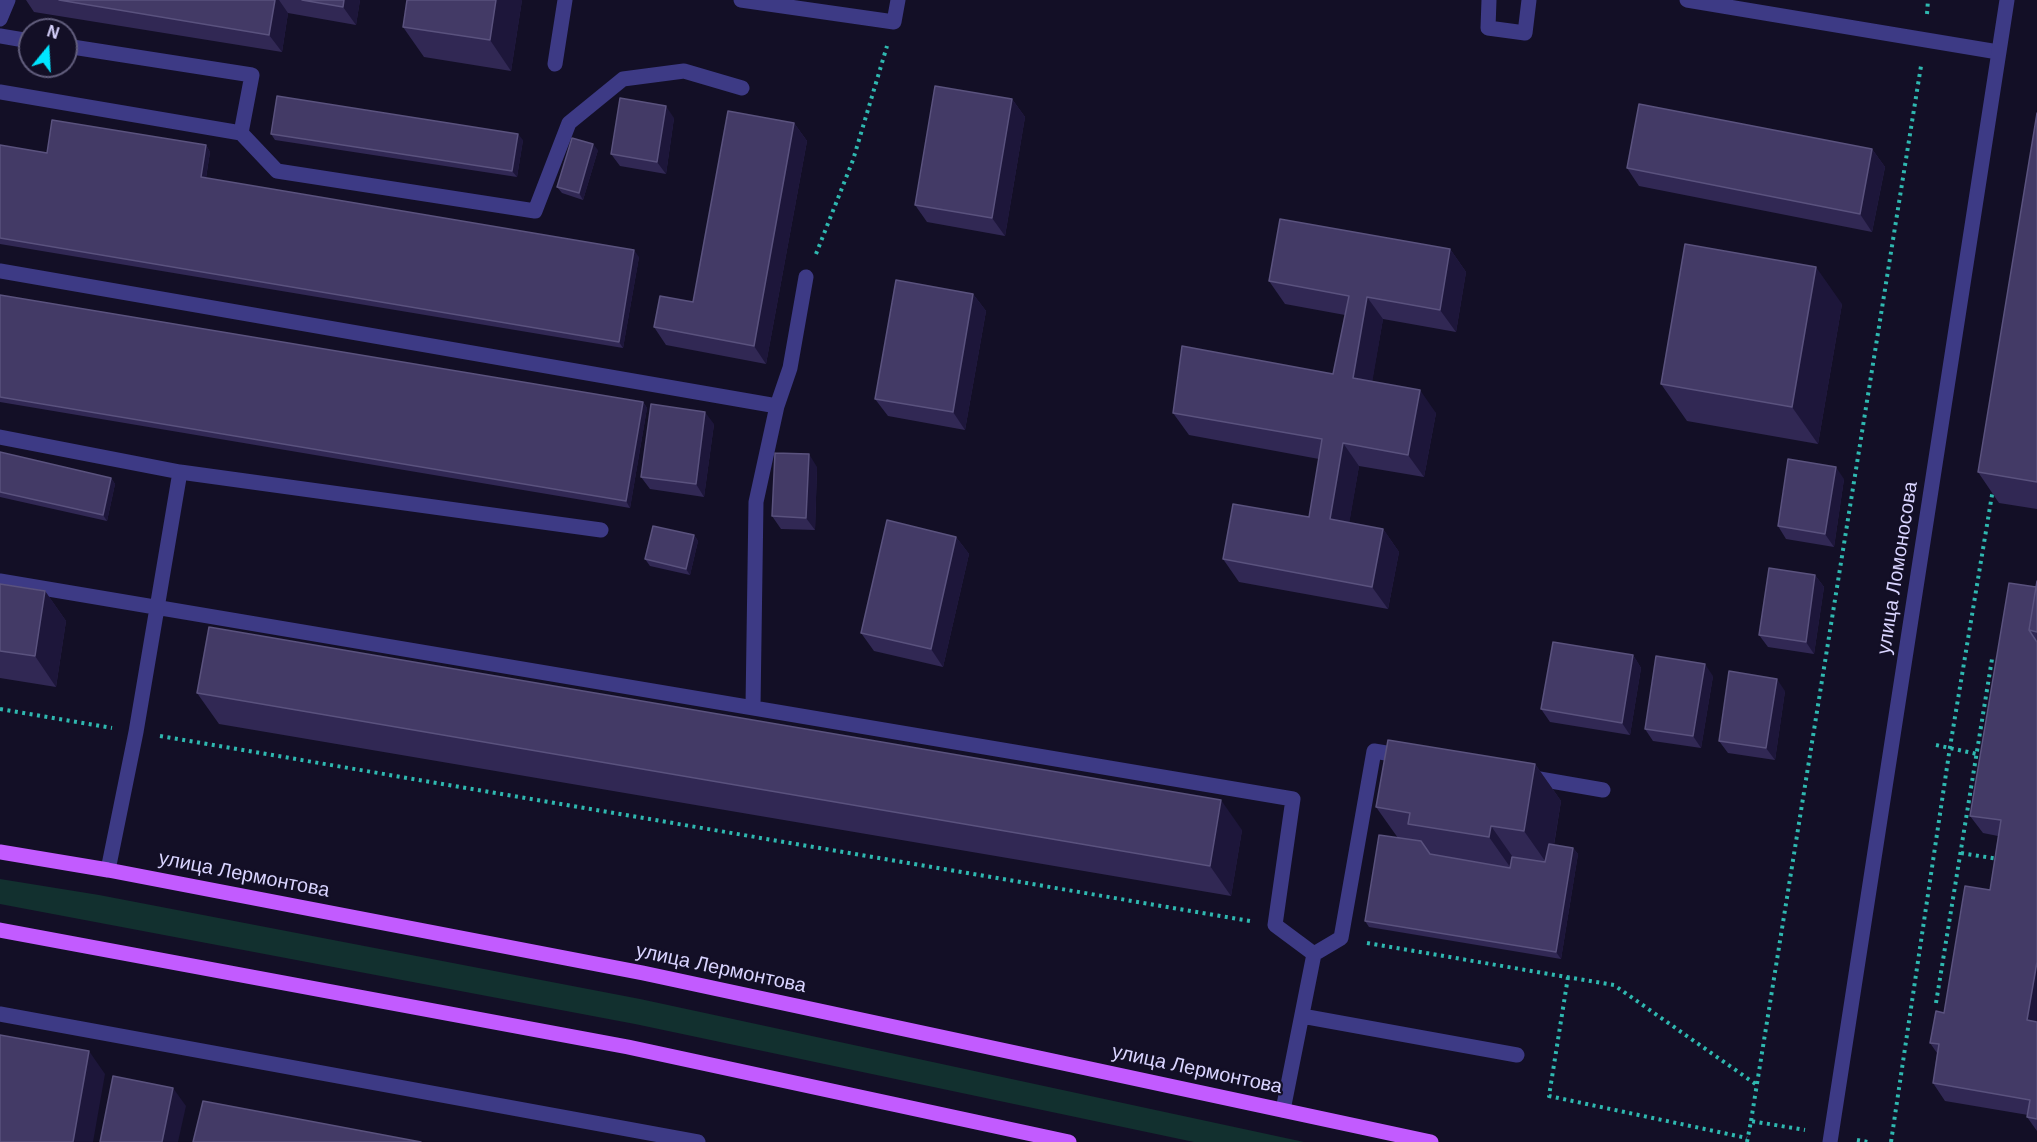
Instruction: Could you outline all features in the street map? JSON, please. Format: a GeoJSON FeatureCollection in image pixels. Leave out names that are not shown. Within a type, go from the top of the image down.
{"type":"FeatureCollection","features":[{"type":"Feature","properties":{"kind":"main road","name":"улица Лермонтова"},"geometry":{"type":"LineString","coordinates":[[0,852],[108,870],[643,973],[1431,1142]]}},
{"type":"Feature","properties":{"kind":"main road"},"geometry":{"type":"LineString","coordinates":[[0,930],[628,1047],[1069,1142]]}},
{"type":"Feature","properties":{"kind":"street"},"geometry":{"type":"LineString","coordinates":[[0,19],[8,0]]}},
{"type":"Feature","properties":{"kind":"street"},"geometry":{"type":"LineString","coordinates":[[555,64],[566,0]]}},
{"type":"Feature","properties":{"kind":"street"},"geometry":{"type":"LineString","coordinates":[[741,0],[894,22],[898,0]]}},
{"type":"Feature","properties":{"kind":"street"},"geometry":{"type":"LineString","coordinates":[[1489,0],[1488,28],[1525,33],[1529,0]]}},
{"type":"Feature","properties":{"kind":"street"},"geometry":{"type":"LineString","coordinates":[[1688,0],[1998,52]]}},
{"type":"Feature","properties":{"kind":"street","name":"улица Ломоносова"},"geometry":{"type":"LineString","coordinates":[[1831,1138],[2007,0]]}},
{"type":"Feature","properties":{"kind":"street"},"geometry":{"type":"LineString","coordinates":[[0,36],[18,39]]}},
{"type":"Feature","properties":{"kind":"street"},"geometry":{"type":"LineString","coordinates":[[78,48],[252,75],[241,133]]}},
{"type":"Feature","properties":{"kind":"street"},"geometry":{"type":"LineString","coordinates":[[0,92],[241,133],[278,171],[535,211],[568,123],[623,79],[684,71],[742,88]]}},
{"type":"Feature","properties":{"kind":"street"},"geometry":{"type":"LineString","coordinates":[[0,272],[777,406]]}},
{"type":"Feature","properties":{"kind":"street"},"geometry":{"type":"LineString","coordinates":[[753,706],[756,502],[777,406],[790,368],[806,277]]}},
{"type":"Feature","properties":{"kind":"street"},"geometry":{"type":"LineString","coordinates":[[0,437],[180,471],[601,530]]}},
{"type":"Feature","properties":{"kind":"street"},"geometry":{"type":"LineString","coordinates":[[108,870],[136,732],[180,471]]}},
{"type":"Feature","properties":{"kind":"street"},"geometry":{"type":"LineString","coordinates":[[0,581],[753,706],[1293,799],[1275,925],[1314,954]]}},
{"type":"Feature","properties":{"kind":"street"},"geometry":{"type":"LineString","coordinates":[[1283,1110],[1314,954],[1341,938],[1374,751],[1420,759]]}},
{"type":"Feature","properties":{"kind":"street"},"geometry":{"type":"LineString","coordinates":[[1511,774],[1603,790]]}},
{"type":"Feature","properties":{"kind":"street"},"geometry":{"type":"LineString","coordinates":[[0,1014],[698,1142]]}},
{"type":"Feature","properties":{"kind":"street"},"geometry":{"type":"LineString","coordinates":[[1302,1016],[1517,1055]]}},
{"type":"Feature","properties":{"kind":"path"},"geometry":{"type":"LineString","coordinates":[[1568,977],[1549,1096],[1747,1140],[1925,40],[1928,0]]}},
{"type":"Feature","properties":{"kind":"path"},"geometry":{"type":"LineString","coordinates":[[806,277],[853,160],[894,22]]}},
{"type":"Feature","properties":{"kind":"path"},"geometry":{"type":"LineString","coordinates":[[1891,1142],[1950,747],[1994,480]]}},
{"type":"Feature","properties":{"kind":"path"},"geometry":{"type":"LineString","coordinates":[[1936,1003],[1992,659]]}},
{"type":"Feature","properties":{"kind":"path"},"geometry":{"type":"LineString","coordinates":[[0,709],[1275,925]]}},
{"type":"Feature","properties":{"kind":"path"},"geometry":{"type":"LineString","coordinates":[[1936,745],[1977,754]]}},
{"type":"Feature","properties":{"kind":"path"},"geometry":{"type":"LineString","coordinates":[[1961,853],[1999,859]]}},
{"type":"Feature","properties":{"kind":"path"},"geometry":{"type":"LineString","coordinates":[[1341,938],[1614,985],[1756,1085]]}},
{"type":"Feature","properties":{"kind":"path"},"geometry":{"type":"LineString","coordinates":[[1751,1121],[1831,1138],[1868,1142]]}},
{"type":"Feature","properties":{"kind":"green space"},"geometry":{"type":"Polygon","coordinates":[[[0,879],[99,895],[640,999],[1304,1142],[1194,1142],[635,1024],[0,904],[0,879]]]}},
{"type":"Feature","properties":{"kind":"building"},"geometry":{"type":"Polygon","coordinates":[[[59,0],[275,0],[269,35],[59,0]]]}},
{"type":"Feature","properties":{"kind":"building"},"geometry":{"type":"Polygon","coordinates":[[[302,0],[344,0],[343,7],[302,0]]]}},
{"type":"Feature","properties":{"kind":"building"},"geometry":{"type":"Polygon","coordinates":[[[407,0],[496,0],[490,40],[403,27],[407,0]]]}},
{"type":"Feature","properties":{"kind":"building"},"geometry":{"type":"Polygon","coordinates":[[[935,86],[1012,99],[992,218],[915,205],[935,86]]]}},
{"type":"Feature","properties":{"kind":"building"},"geometry":{"type":"Polygon","coordinates":[[[277,96],[518,134],[512,171],[271,134],[277,96]]]}},
{"type":"Feature","properties":{"kind":"building"},"geometry":{"type":"Polygon","coordinates":[[[620,98],[666,106],[657,162],[611,154],[620,98]]]}},
{"type":"Feature","properties":{"kind":"building"},"geometry":{"type":"Polygon","coordinates":[[[1639,104],[1872,149],[1860,214],[1627,168],[1639,104]]]}},
{"type":"Feature","properties":{"kind":"building"},"geometry":{"type":"Polygon","coordinates":[[[728,111],[794,123],[754,346],[654,327],[660,296],[693,302],[728,111]]]}},
{"type":"Feature","properties":{"kind":"building"},"geometry":{"type":"Polygon","coordinates":[[[2037,113],[2037,482],[1978,472],[2037,113]]]}},
{"type":"Feature","properties":{"kind":"building"},"geometry":{"type":"Polygon","coordinates":[[[52,120],[206,145],[201,177],[634,250],[619,342],[0,238],[0,145],[47,153],[52,120]]]}},
{"type":"Feature","properties":{"kind":"building"},"geometry":{"type":"Polygon","coordinates":[[[572,138],[593,144],[579,193],[557,187],[572,138]]]}},
{"type":"Feature","properties":{"kind":"building"},"geometry":{"type":"Polygon","coordinates":[[[1280,219],[1450,249],[1440,310],[1367,297],[1353,378],[1420,390],[1408,455],[1343,443],[1330,519],[1383,529],[1372,587],[1223,559],[1233,504],[1309,517],[1322,439],[1173,413],[1182,346],[1333,374],[1349,296],[1269,281],[1280,219]]]}},
{"type":"Feature","properties":{"kind":"building"},"geometry":{"type":"Polygon","coordinates":[[[1685,244],[1816,267],[1792,407],[1661,384],[1685,244]]]}},
{"type":"Feature","properties":{"kind":"building"},"geometry":{"type":"Polygon","coordinates":[[[896,280],[973,294],[953,412],[875,399],[896,280]]]}},
{"type":"Feature","properties":{"kind":"building"},"geometry":{"type":"Polygon","coordinates":[[[0,295],[643,402],[626,501],[0,397],[0,295]]]}},
{"type":"Feature","properties":{"kind":"building"},"geometry":{"type":"Polygon","coordinates":[[[651,404],[705,412],[696,484],[641,477],[651,404]]]}},
{"type":"Feature","properties":{"kind":"building"},"geometry":{"type":"Polygon","coordinates":[[[0,452],[111,478],[103,515],[0,492],[0,452]]]}},
{"type":"Feature","properties":{"kind":"building"},"geometry":{"type":"Polygon","coordinates":[[[775,453],[809,454],[806,518],[772,516],[775,453]]]}},
{"type":"Feature","properties":{"kind":"building"},"geometry":{"type":"Polygon","coordinates":[[[1788,459],[1836,467],[1825,534],[1778,526],[1788,459]]]}},
{"type":"Feature","properties":{"kind":"building"},"geometry":{"type":"Polygon","coordinates":[[[887,520],[956,537],[931,649],[861,633],[887,520]]]}},
{"type":"Feature","properties":{"kind":"building"},"geometry":{"type":"Polygon","coordinates":[[[653,526],[694,535],[686,569],[645,559],[653,526]]]}},
{"type":"Feature","properties":{"kind":"building"},"geometry":{"type":"Polygon","coordinates":[[[1769,568],[1815,575],[1806,642],[1759,635],[1769,568]]]}},
{"type":"Feature","properties":{"kind":"building"},"geometry":{"type":"Polygon","coordinates":[[[2037,581],[2037,632],[2029,630],[2037,581]]]}},
{"type":"Feature","properties":{"kind":"building"},"geometry":{"type":"Polygon","coordinates":[[[2009,583],[2036,587],[2029,630],[2037,642],[2037,962],[2027,1020],[2037,1022],[2037,1119],[2027,1117],[2030,1100],[1933,1083],[1939,1044],[1930,1043],[1936,1011],[1944,1013],[1965,886],[1990,890],[2001,820],[1970,816],[2009,583]]]}},
{"type":"Feature","properties":{"kind":"building"},"geometry":{"type":"Polygon","coordinates":[[[0,584],[45,591],[35,656],[0,651],[0,584]]]}},
{"type":"Feature","properties":{"kind":"building"},"geometry":{"type":"Polygon","coordinates":[[[209,627],[1221,800],[1210,866],[197,693],[209,627]]]}},
{"type":"Feature","properties":{"kind":"building"},"geometry":{"type":"Polygon","coordinates":[[[1553,642],[1633,655],[1622,723],[1541,709],[1553,642]]]}},
{"type":"Feature","properties":{"kind":"building"},"geometry":{"type":"Polygon","coordinates":[[[1656,656],[1705,664],[1693,736],[1645,729],[1656,656]]]}},
{"type":"Feature","properties":{"kind":"building"},"geometry":{"type":"Polygon","coordinates":[[[1729,671],[1777,679],[1766,748],[1719,741],[1729,671]]]}},
{"type":"Feature","properties":{"kind":"building"},"geometry":{"type":"Polygon","coordinates":[[[1388,740],[1535,764],[1524,831],[1491,826],[1489,837],[1408,824],[1410,813],[1376,807],[1388,740]]]}},
{"type":"Feature","properties":{"kind":"building"},"geometry":{"type":"Polygon","coordinates":[[[1379,835],[1421,841],[1430,854],[1510,868],[1512,857],[1545,862],[1549,844],[1573,848],[1556,952],[1365,921],[1379,835]]]}},
{"type":"Feature","properties":{"kind":"building"},"geometry":{"type":"Polygon","coordinates":[[[0,1035],[89,1051],[73,1142],[0,1142],[0,1035]]]}},
{"type":"Feature","properties":{"kind":"building"},"geometry":{"type":"Polygon","coordinates":[[[113,1076],[173,1088],[162,1142],[100,1142],[113,1076]]]}},
{"type":"Feature","properties":{"kind":"building"},"geometry":{"type":"Polygon","coordinates":[[[203,1101],[421,1142],[193,1142],[203,1101]]]}}]}
